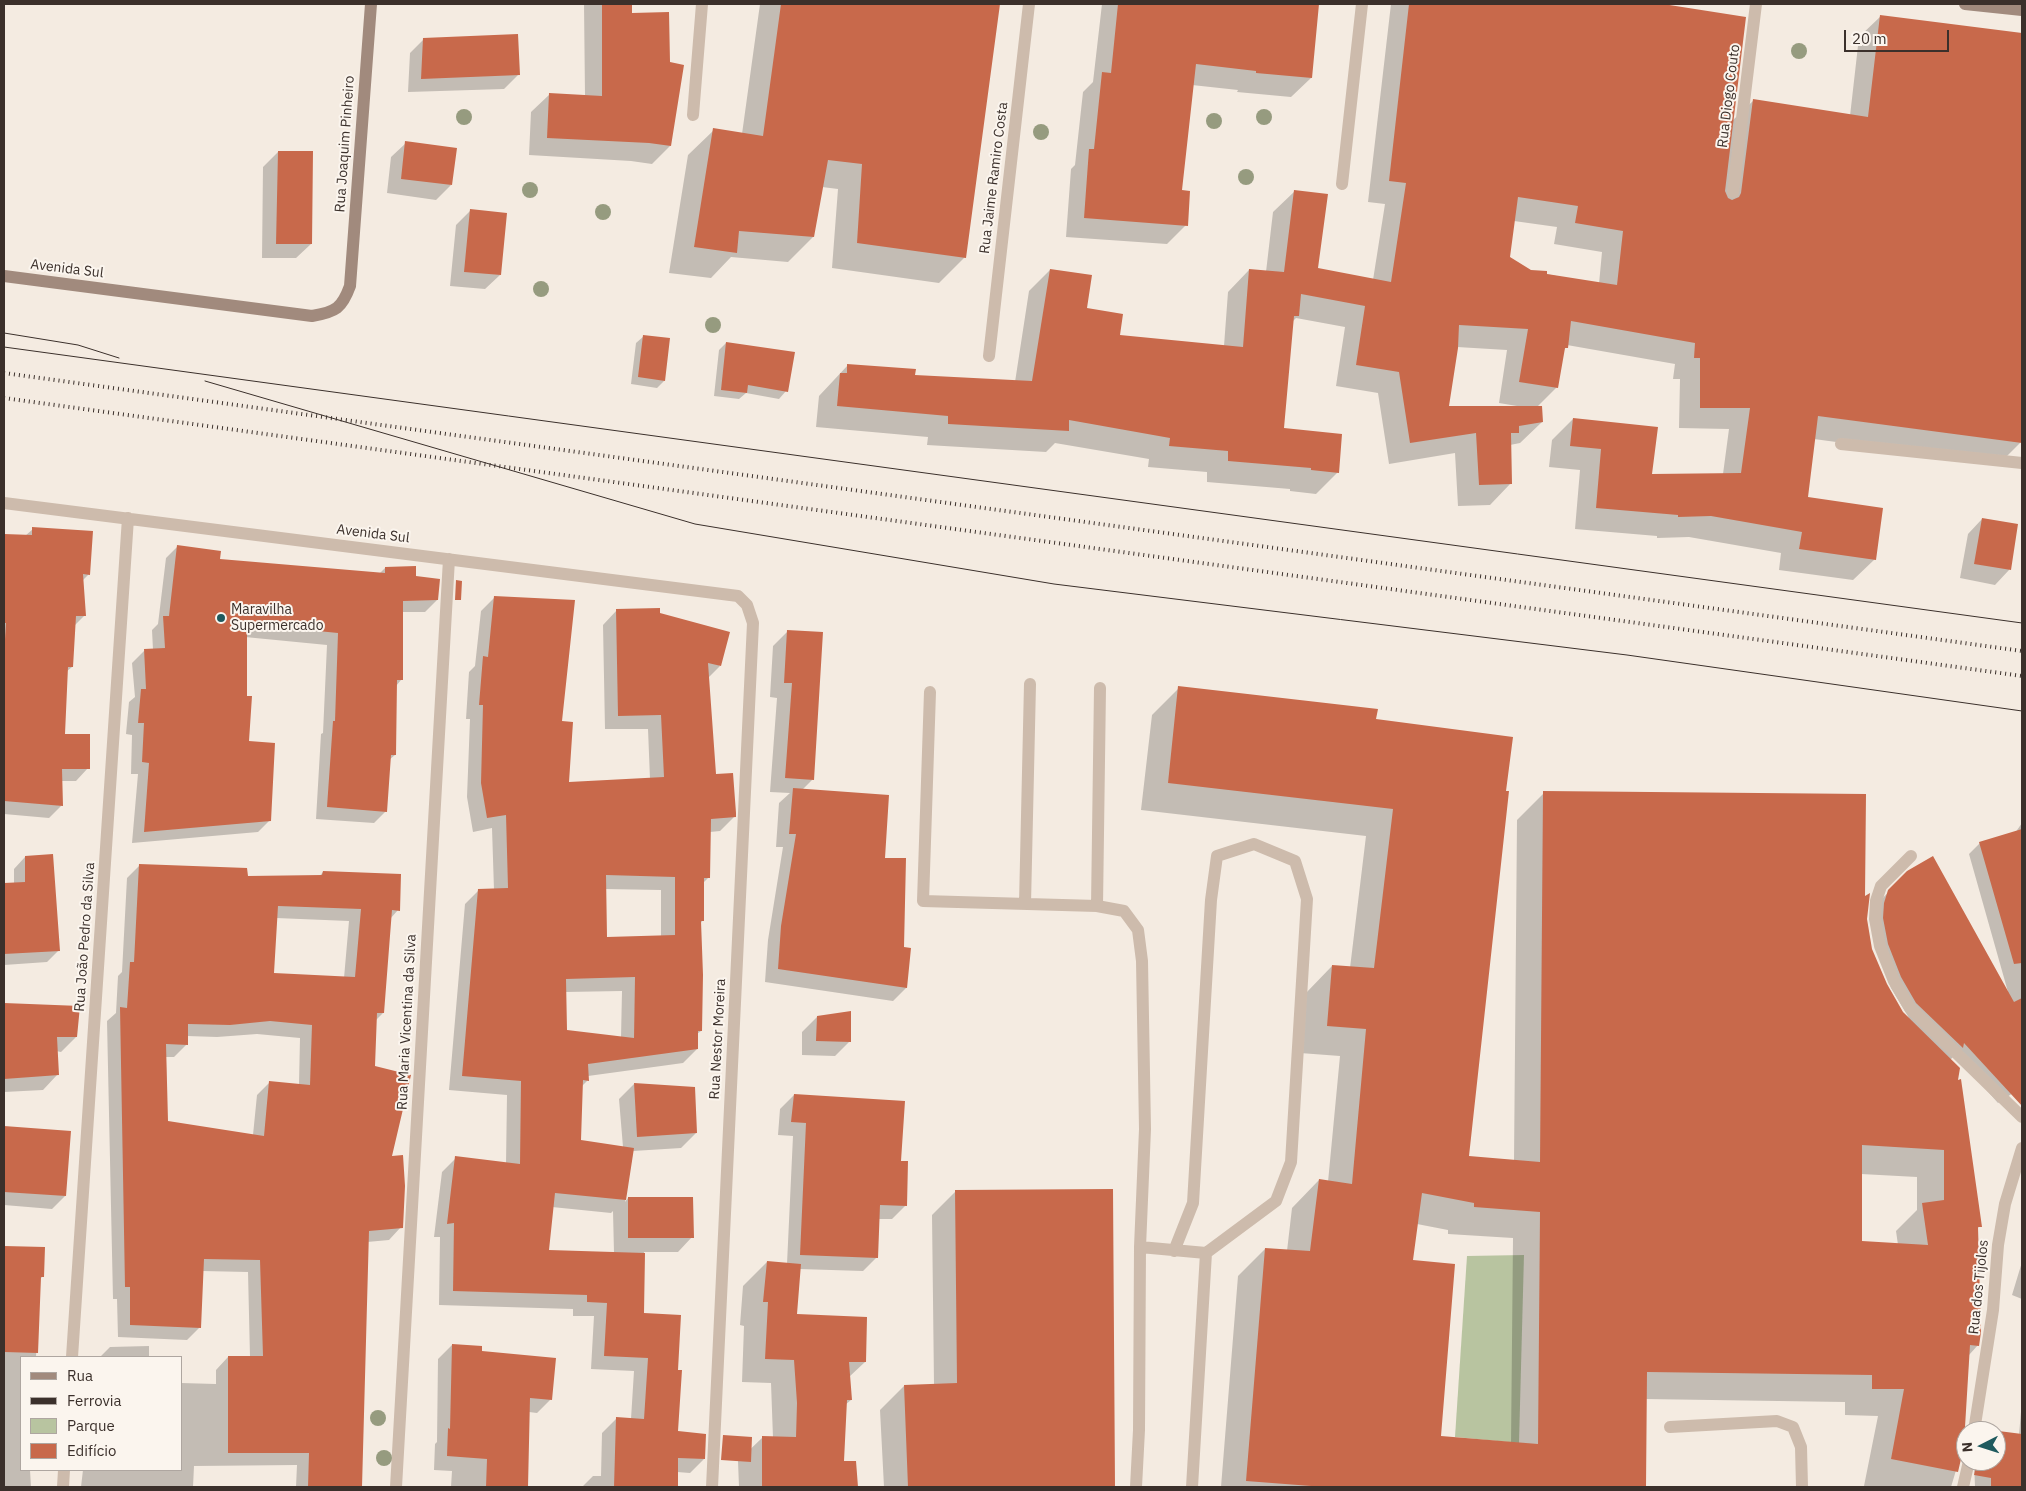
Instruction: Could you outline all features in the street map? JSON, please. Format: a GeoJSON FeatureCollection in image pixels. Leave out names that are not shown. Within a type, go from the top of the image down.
{"type":"FeatureCollection","features":[{"type":"Feature","properties":{"kind":"street","name":"Rua Joaquim Pinheiro"},"geometry":{"type":"LineString","coordinates":[[350,286],[371,4]]}},
{"type":"Feature","properties":{"kind":"street"},"geometry":{"type":"LineString","coordinates":[[693,115],[702,4]]}},
{"type":"Feature","properties":{"kind":"street","name":"Rua Jaime Ramiro Costa"},"geometry":{"type":"LineString","coordinates":[[989,356],[1029,4]]}},
{"type":"Feature","properties":{"kind":"street"},"geometry":{"type":"LineString","coordinates":[[1342,184],[1362,4]]}},
{"type":"Feature","properties":{"kind":"street","name":"Rua Diogo Couto"},"geometry":{"type":"LineString","coordinates":[[1733,192],[1756,4]]}},
{"type":"Feature","properties":{"kind":"street"},"geometry":{"type":"LineString","coordinates":[[1965,4],[2022,10]]}},
{"type":"Feature","properties":{"kind":"street","name":"Avenida Sul"},"geometry":{"type":"LineString","coordinates":[[4,276],[312,316],[330,313],[344,304],[350,286]]}},
{"type":"Feature","properties":{"kind":"street"},"geometry":{"type":"LineString","coordinates":[[1841,444],[2022,463]]}},
{"type":"Feature","properties":{"kind":"street","name":"Avenida Sul"},"geometry":{"type":"LineString","coordinates":[[4,503],[738,596]]}},
{"type":"Feature","properties":{"kind":"street","name":"Rua João Pedro da Silva"},"geometry":{"type":"LineString","coordinates":[[72,1356],[128,518]]}},
{"type":"Feature","properties":{"kind":"street","name":"Rua Maria Vicentina da Silva"},"geometry":{"type":"LineString","coordinates":[[396,1487],[449,559]]}},
{"type":"Feature","properties":{"kind":"street","name":"Rua Nestor Moreira"},"geometry":{"type":"LineString","coordinates":[[712,1487],[753,623],[747,606],[738,596]]}},
{"type":"Feature","properties":{"kind":"street"},"geometry":{"type":"LineString","coordinates":[[1025,904],[1030,684]]}},
{"type":"Feature","properties":{"kind":"street"},"geometry":{"type":"LineString","coordinates":[[1097,906],[1100,688]]}},
{"type":"Feature","properties":{"kind":"street"},"geometry":{"type":"LineString","coordinates":[[930,692],[923,901],[1097,906],[1124,911],[1138,930],[1142,962],[1145,1128],[1140,1247],[1139,1430],[1136,1487]]}},
{"type":"Feature","properties":{"kind":"street"},"geometry":{"type":"LineString","coordinates":[[1140,1247],[1174,1251],[1206,1253],[1276,1201],[1291,1162],[1307,899],[1295,861],[1254,844],[1217,856],[1211,900],[1193,1203],[1174,1251]]}},
{"type":"Feature","properties":{"kind":"street"},"geometry":{"type":"LineString","coordinates":[[1911,856],[1881,886],[1876,901],[1875,919],[1880,946],[1894,981],[1910,1008],[2022,1116]]}},
{"type":"Feature","properties":{"kind":"street","name":"Rua dos Tijolos"},"geometry":{"type":"LineString","coordinates":[[1976,1421],[1993,1310],[1998,1245],[2005,1204],[2022,1148]]}},
{"type":"Feature","properties":{"kind":"street"},"geometry":{"type":"LineString","coordinates":[[1192,1487],[1206,1253]]}},
{"type":"Feature","properties":{"kind":"street"},"geometry":{"type":"LineString","coordinates":[[1670,1427],[1777,1422],[1793,1427],[1802,1447],[1802,1487]]}},
{"type":"Feature","properties":{"kind":"street"},"geometry":{"type":"LineString","coordinates":[[63,1487],[64,1471]]}},
{"type":"Feature","properties":{"kind":"street"},"geometry":{"type":"LineString","coordinates":[[1963,1487],[1967,1471]]}},
{"type":"Feature","properties":{"kind":"green space"},"geometry":{"type":"Polygon","coordinates":[[[1524,1255],[1519,1443],[1455,1437],[1467,1256],[1524,1255]]]}},
{"type":"Feature","properties":{"kind":"building"},"geometry":{"type":"Polygon","coordinates":[[[781,4],[1000,4],[966,258],[857,243],[862,164],[828,160],[814,237],[739,231],[737,253],[694,247],[713,128],[763,136],[781,4]]]}},
{"type":"Feature","properties":{"kind":"building"},"geometry":{"type":"Polygon","coordinates":[[[1118,4],[1319,4],[1312,78],[1256,73],[1256,71],[1196,64],[1182,190],[1190,191],[1188,226],[1084,218],[1089,149],[1094,149],[1102,72],[1111,73],[1118,4]]]}},
{"type":"Feature","properties":{"kind":"building"},"geometry":{"type":"Polygon","coordinates":[[[1409,4],[1663,4],[1746,17],[1725,191],[1728,198],[1732,200],[1739,197],[1741,193],[1753,99],[1868,117],[1880,15],[2022,33],[2022,443],[1818,416],[1808,497],[1883,508],[1876,560],[1799,549],[1802,532],[1711,516],[1678,517],[1678,515],[1596,508],[1601,449],[1570,446],[1573,418],[1658,427],[1652,474],[1741,473],[1750,408],[1700,408],[1700,358],[1694,358],[1695,343],[1571,321],[1568,348],[1565,348],[1558,388],[1519,382],[1528,329],[1459,325],[1458,348],[1449,406],[1542,406],[1543,422],[1519,426],[1519,433],[1511,433],[1512,484],[1479,485],[1476,433],[1410,443],[1399,372],[1356,365],[1365,306],[1301,294],[1299,316],[1294,316],[1284,428],[1342,434],[1339,473],[1311,470],[1311,468],[1228,461],[1228,451],[1169,446],[1170,438],[1069,420],[1069,431],[948,424],[948,416],[837,406],[840,373],[847,373],[847,364],[916,369],[915,375],[1032,381],[1050,269],[1092,275],[1087,308],[1123,314],[1120,335],[1243,347],[1249,269],[1284,272],[1294,190],[1328,194],[1318,268],[1391,282],[1406,183],[1389,181],[1409,4]],[[1518,197],[1510,257],[1531,270],[1547,271],[1547,274],[1617,285],[1623,231],[1575,223],[1578,206],[1518,197]]]}},
{"type":"Feature","properties":{"kind":"building"},"geometry":{"type":"Polygon","coordinates":[[[602,5],[632,5],[632,13],[669,12],[670,62],[684,65],[671,146],[649,143],[547,138],[549,93],[602,96],[602,5]]]}},
{"type":"Feature","properties":{"kind":"building"},"geometry":{"type":"Polygon","coordinates":[[[518,34],[520,75],[421,79],[423,38],[518,34]]]}},
{"type":"Feature","properties":{"kind":"building"},"geometry":{"type":"Polygon","coordinates":[[[405,141],[457,148],[452,185],[401,179],[405,141]]]}},
{"type":"Feature","properties":{"kind":"building"},"geometry":{"type":"Polygon","coordinates":[[[278,151],[313,151],[312,244],[276,244],[278,151]]]}},
{"type":"Feature","properties":{"kind":"building"},"geometry":{"type":"Polygon","coordinates":[[[470,209],[507,213],[501,275],[464,272],[470,209]]]}},
{"type":"Feature","properties":{"kind":"building"},"geometry":{"type":"Polygon","coordinates":[[[643,335],[670,338],[665,381],[638,377],[643,335]]]}},
{"type":"Feature","properties":{"kind":"building"},"geometry":{"type":"Polygon","coordinates":[[[726,342],[795,352],[788,392],[748,385],[747,393],[721,390],[726,342]]]}},
{"type":"Feature","properties":{"kind":"building"},"geometry":{"type":"Polygon","coordinates":[[[1982,518],[2018,524],[2011,570],[1974,564],[1982,518]]]}},
{"type":"Feature","properties":{"kind":"building"},"geometry":{"type":"Polygon","coordinates":[[[32,527],[93,531],[90,575],[83,574],[86,616],[76,616],[73,667],[68,667],[65,734],[90,734],[90,769],[62,769],[63,806],[4,801],[4,655],[6,623],[4,623],[4,534],[32,535],[32,527]]]}},
{"type":"Feature","properties":{"kind":"building"},"geometry":{"type":"Polygon","coordinates":[[[177,545],[221,551],[220,559],[385,573],[385,567],[416,566],[416,576],[440,579],[438,600],[403,601],[403,680],[397,680],[396,755],[391,755],[387,812],[327,807],[333,721],[335,721],[338,633],[247,624],[247,696],[252,696],[249,741],[275,743],[271,821],[144,832],[149,763],[142,762],[144,723],[138,723],[141,689],[146,689],[144,649],[165,648],[163,616],[169,616],[177,545]]]}},
{"type":"Feature","properties":{"kind":"building"},"geometry":{"type":"Polygon","coordinates":[[[456,580],[462,581],[461,600],[455,600],[456,580]]]}},
{"type":"Feature","properties":{"kind":"building"},"geometry":{"type":"Polygon","coordinates":[[[494,596],[575,600],[562,721],[573,722],[569,782],[664,777],[661,715],[618,716],[616,609],[660,608],[660,613],[730,632],[721,666],[708,663],[716,774],[733,773],[736,817],[711,819],[710,878],[704,878],[704,921],[701,921],[703,975],[702,1031],[698,1031],[698,1049],[588,1064],[589,1081],[583,1080],[581,1140],[634,1148],[626,1200],[555,1193],[549,1250],[645,1253],[644,1313],[681,1315],[678,1370],[682,1370],[678,1431],[706,1434],[705,1459],[678,1458],[678,1487],[614,1487],[616,1417],[644,1419],[648,1358],[604,1356],[607,1303],[587,1302],[587,1295],[453,1291],[454,1223],[447,1224],[455,1156],[520,1164],[521,1081],[462,1076],[478,889],[508,888],[506,815],[487,818],[481,783],[483,705],[479,705],[483,656],[488,657],[494,596]],[[606,875],[607,937],[675,935],[675,877],[606,875]],[[635,977],[566,979],[567,1030],[634,1038],[635,977]]]}},
{"type":"Feature","properties":{"kind":"building"},"geometry":{"type":"Polygon","coordinates":[[[787,630],[823,632],[814,780],[785,778],[792,683],[784,683],[787,630]]]}},
{"type":"Feature","properties":{"kind":"building"},"geometry":{"type":"Polygon","coordinates":[[[1178,686],[1378,709],[1376,719],[1513,737],[1506,791],[1509,791],[1469,1156],[1540,1162],[1543,791],[1866,794],[1865,896],[1870,893],[1867,919],[1872,949],[1887,984],[1903,1012],[1960,1068],[1958,1080],[1961,1079],[1982,1227],[1978,1227],[1981,1332],[1979,1346],[1970,1345],[1965,1421],[1956,1421],[1956,1471],[1958,1472],[1891,1459],[1904,1389],[1872,1389],[1872,1375],[1647,1372],[1646,1487],[1324,1487],[1246,1481],[1265,1248],[1310,1251],[1319,1179],[1352,1184],[1366,1029],[1327,1026],[1332,965],[1374,968],[1393,809],[1168,783],[1178,686]],[[1862,1145],[1862,1241],[1928,1245],[1922,1203],[1944,1200],[1944,1150],[1862,1145]],[[1422,1193],[1413,1260],[1455,1264],[1441,1436],[1538,1444],[1540,1212],[1474,1207],[1474,1203],[1422,1193]]]}},
{"type":"Feature","properties":{"kind":"building"},"geometry":{"type":"Polygon","coordinates":[[[793,788],[889,795],[885,858],[906,858],[904,947],[911,948],[907,988],[778,969],[781,926],[796,834],[789,834],[793,788]]]}},
{"type":"Feature","properties":{"kind":"building"},"geometry":{"type":"Polygon","coordinates":[[[2022,829],[2022,963],[2014,964],[1979,842],[2022,829]]]}},
{"type":"Feature","properties":{"kind":"building"},"geometry":{"type":"Polygon","coordinates":[[[53,854],[60,951],[4,954],[4,883],[25,882],[25,856],[53,854]]]}},
{"type":"Feature","properties":{"kind":"building"},"geometry":{"type":"Polygon","coordinates":[[[1933,856],[2014,1002],[2022,998],[2022,1106],[1964,1043],[1963,1048],[1916,1003],[1901,977],[1888,944],[1883,918],[1884,903],[1888,890],[1907,871],[1933,856]]]}},
{"type":"Feature","properties":{"kind":"building"},"geometry":{"type":"Polygon","coordinates":[[[139,864],[247,868],[248,876],[322,875],[323,871],[401,874],[400,911],[392,910],[384,1013],[377,1013],[375,1066],[411,1075],[392,1156],[403,1155],[405,1186],[403,1228],[369,1231],[362,1487],[308,1487],[309,1453],[228,1453],[228,1356],[263,1356],[260,1260],[204,1259],[201,1328],[130,1325],[130,1287],[125,1287],[120,1007],[127,1008],[130,962],[134,962],[139,864]],[[278,906],[274,973],[355,977],[361,909],[278,906]],[[270,1021],[230,1025],[188,1024],[188,1045],[166,1044],[168,1121],[264,1136],[269,1081],[310,1085],[312,1025],[270,1021]]]}},
{"type":"Feature","properties":{"kind":"building"},"geometry":{"type":"Polygon","coordinates":[[[4,1003],[80,1006],[77,1037],[57,1037],[59,1075],[4,1079],[4,1003]]]}},
{"type":"Feature","properties":{"kind":"building"},"geometry":{"type":"Polygon","coordinates":[[[851,1011],[851,1042],[816,1041],[817,1016],[851,1011]]]}},
{"type":"Feature","properties":{"kind":"building"},"geometry":{"type":"Polygon","coordinates":[[[634,1083],[695,1087],[697,1133],[637,1137],[634,1083]]]}},
{"type":"Feature","properties":{"kind":"building"},"geometry":{"type":"Polygon","coordinates":[[[794,1094],[905,1101],[901,1161],[908,1161],[907,1206],[880,1205],[878,1258],[800,1255],[806,1123],[791,1122],[794,1094]]]}},
{"type":"Feature","properties":{"kind":"building"},"geometry":{"type":"Polygon","coordinates":[[[4,1126],[71,1131],[66,1196],[4,1192],[4,1126]]]}},
{"type":"Feature","properties":{"kind":"building"},"geometry":{"type":"Polygon","coordinates":[[[1113,1189],[1115,1487],[908,1487],[904,1385],[957,1383],[955,1190],[1113,1189]]]}},
{"type":"Feature","properties":{"kind":"building"},"geometry":{"type":"Polygon","coordinates":[[[628,1197],[693,1197],[694,1238],[628,1238],[628,1197]]]}},
{"type":"Feature","properties":{"kind":"building"},"geometry":{"type":"Polygon","coordinates":[[[4,1246],[45,1247],[44,1277],[41,1277],[38,1353],[4,1352],[4,1246]]]}},
{"type":"Feature","properties":{"kind":"building"},"geometry":{"type":"Polygon","coordinates":[[[767,1261],[801,1264],[797,1314],[867,1317],[866,1362],[849,1362],[852,1400],[847,1400],[844,1461],[856,1461],[858,1487],[762,1487],[762,1436],[796,1437],[797,1403],[794,1360],[765,1359],[768,1302],[763,1302],[767,1261]]]}},
{"type":"Feature","properties":{"kind":"building"},"geometry":{"type":"Polygon","coordinates":[[[452,1344],[482,1346],[482,1351],[556,1358],[552,1400],[530,1398],[528,1487],[486,1487],[487,1459],[447,1456],[448,1428],[450,1429],[452,1344]]]}},
{"type":"Feature","properties":{"kind":"building"},"geometry":{"type":"Polygon","coordinates":[[[2006,1432],[2022,1434],[2022,1487],[1991,1487],[1991,1478],[1974,1475],[1975,1471],[2006,1471],[2006,1432]]]}},
{"type":"Feature","properties":{"kind":"building"},"geometry":{"type":"Polygon","coordinates":[[[723,1435],[752,1437],[751,1462],[721,1460],[723,1435]]]}},
{"type":"Feature","properties":{"kind":"tram line"},"geometry":{"type":"LineString","coordinates":[[4,333],[78,345],[119,358]]}},
{"type":"Feature","properties":{"kind":"tram line"},"geometry":{"type":"LineString","coordinates":[[4,347],[2022,623]]}},
{"type":"Feature","properties":{"kind":"tram line"},"geometry":{"type":"LineString","coordinates":[[205,381],[695,524],[1054,584],[1627,655],[2022,711]]}},
{"type":"Feature","properties":{"kind":"railway"},"geometry":{"type":"LineString","coordinates":[[4,373],[2022,651]]}},
{"type":"Feature","properties":{"kind":"railway"},"geometry":{"type":"LineString","coordinates":[[4,398],[2022,676]]}},
{"type":"Feature","properties":{"kind":"place","name":"Maravilha Supermercado"},"geometry":{"type":"Point","coordinates":[221,618]}}]}
